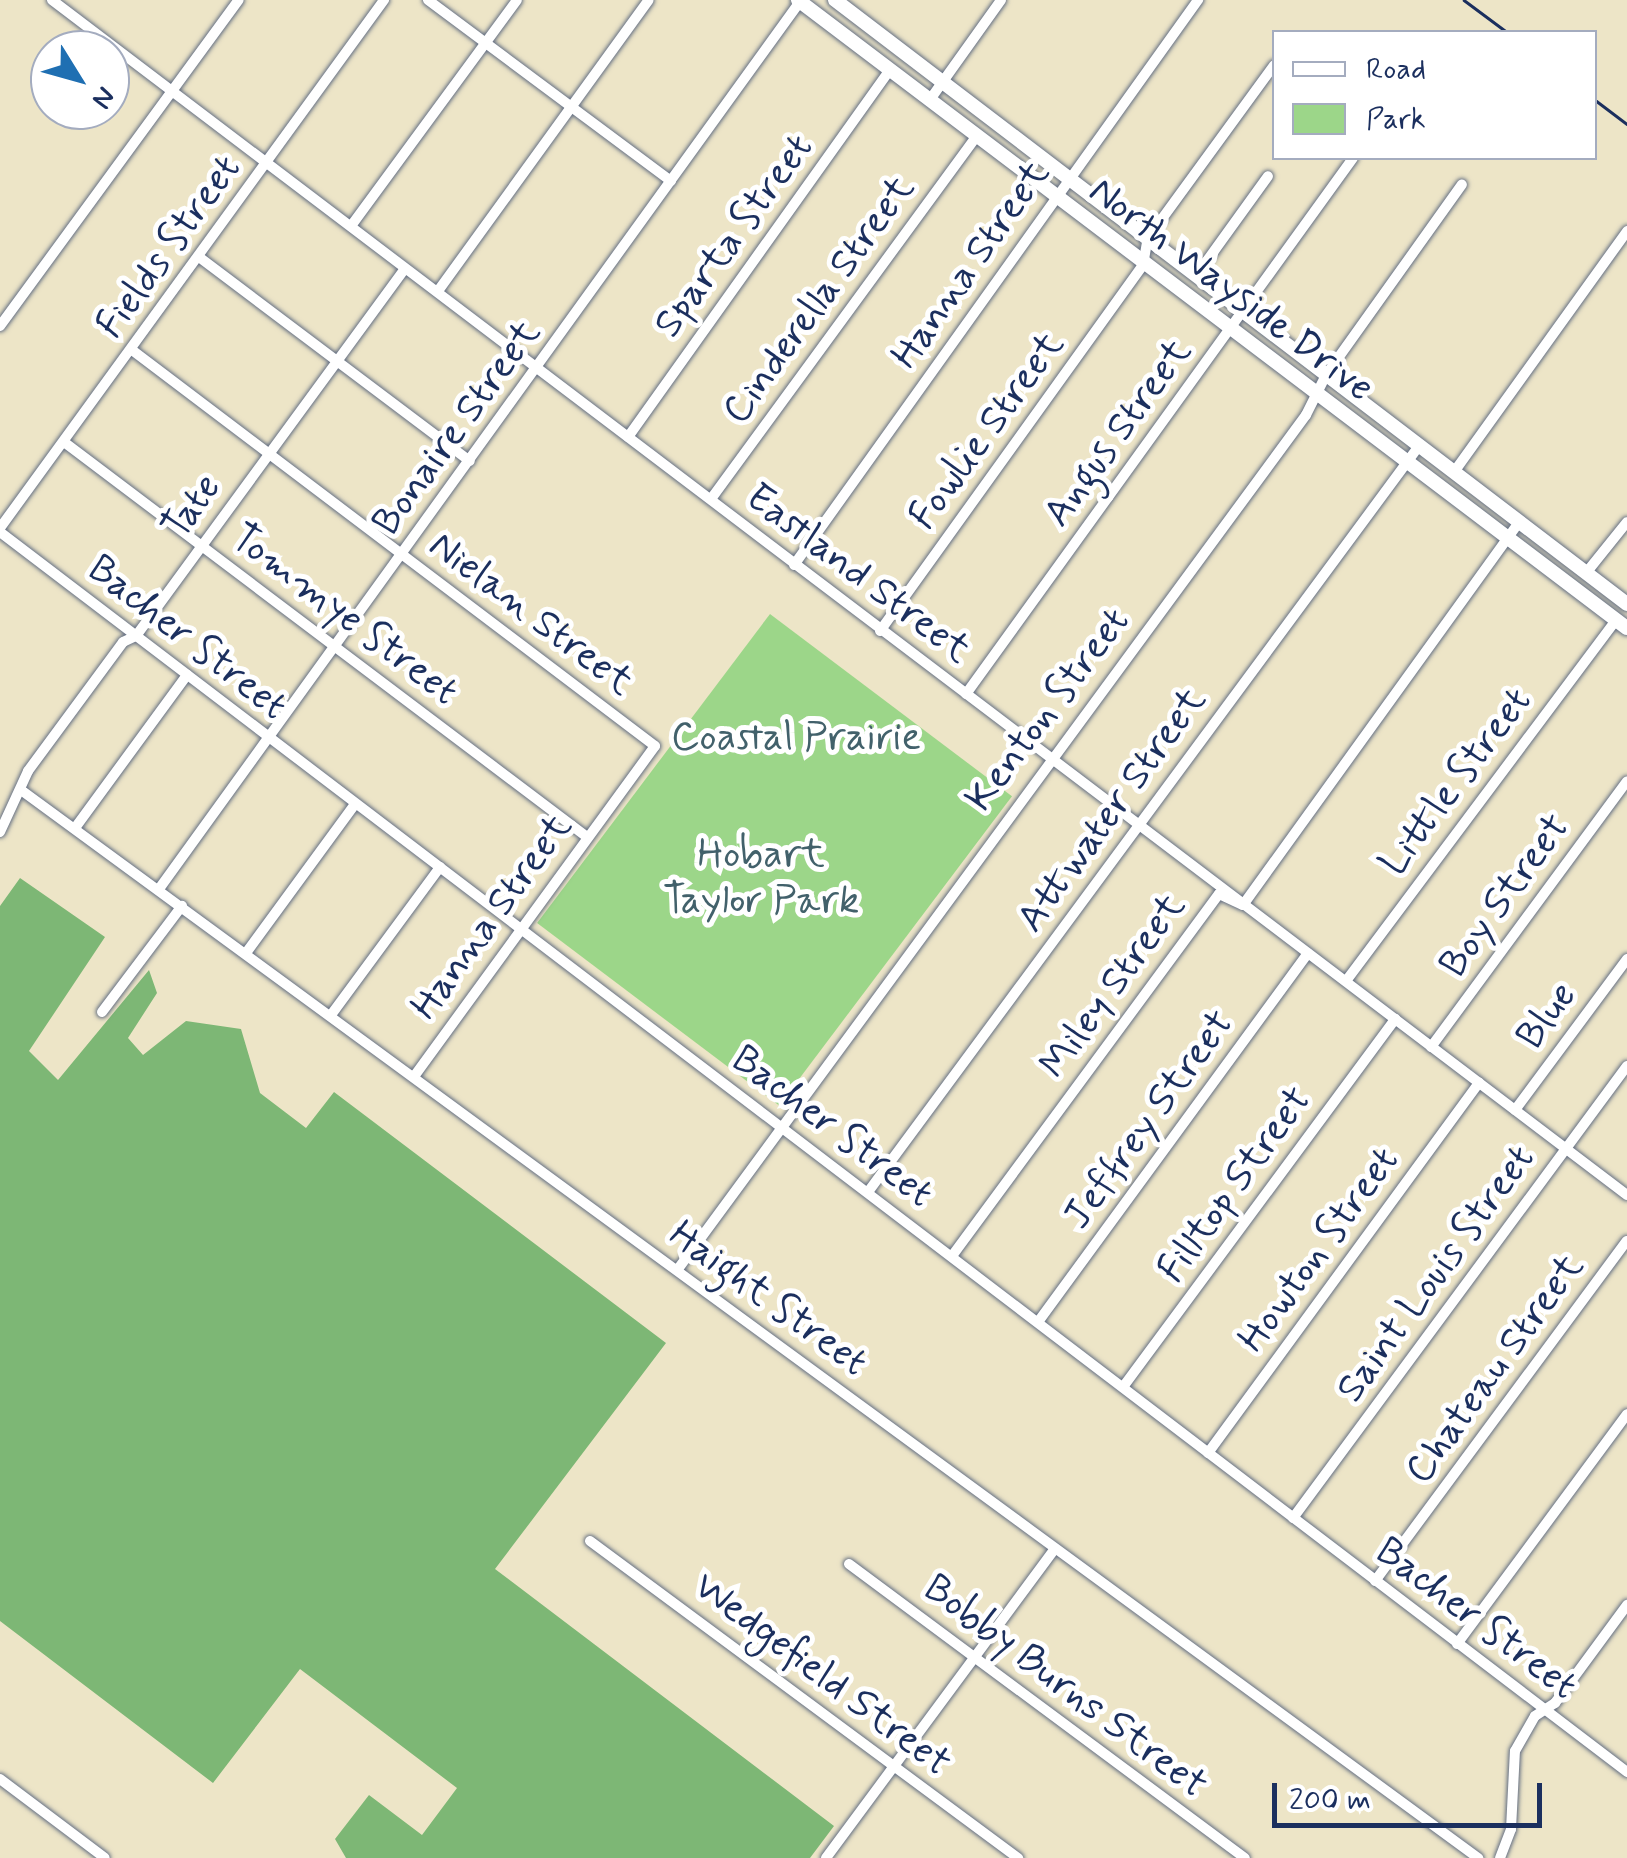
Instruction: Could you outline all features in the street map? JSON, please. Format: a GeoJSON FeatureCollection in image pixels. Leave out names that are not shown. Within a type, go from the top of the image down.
{"type":"FeatureCollection","features":[{"type":"Feature","properties":{"kind":"main road","name":"North Wayside Drive"},"geometry":{"type":"LineString","coordinates":[[835,0],[1627,604]]}},
{"type":"Feature","properties":{"kind":"main road","name":"North Wayside Drive"},"geometry":{"type":"LineString","coordinates":[[800,1],[1316,397],[1621,624]]}},
{"type":"Feature","properties":{"kind":"main road"},"geometry":{"type":"LineString","coordinates":[[1573,591],[1586,573]]}},
{"type":"Feature","properties":{"kind":"street"},"geometry":{"type":"LineString","coordinates":[[0,326],[239,0]]}},
{"type":"Feature","properties":{"kind":"street","name":"Fields Street"},"geometry":{"type":"LineString","coordinates":[[0,530],[384,0]]}},
{"type":"Feature","properties":{"kind":"street"},"geometry":{"type":"LineString","coordinates":[[428,0],[671,182]]}},
{"type":"Feature","properties":{"kind":"street"},"geometry":{"type":"LineString","coordinates":[[351,226],[518,0]]}},
{"type":"Feature","properties":{"kind":"street"},"geometry":{"type":"LineString","coordinates":[[438,292],[650,0]]}},
{"type":"Feature","properties":{"kind":"street"},"geometry":{"type":"LineString","coordinates":[[930,101],[1001,0]]}},
{"type":"Feature","properties":{"kind":"street","name":"Hanna Street"},"geometry":{"type":"LineString","coordinates":[[794,565],[1059,200],[1068,178],[1198,0]]}},
{"type":"Feature","properties":{"kind":"street","name":"Bonaire Street"},"geometry":{"type":"LineString","coordinates":[[159,888],[800,1]]}},
{"type":"Feature","properties":{"kind":"street","name":"Eastland Street"},"geometry":{"type":"LineString","coordinates":[[58,2],[880,631],[1627,1195]]}},
{"type":"Feature","properties":{"kind":"street"},"geometry":{"type":"LineString","coordinates":[[1143,265],[1148,238],[1272,69]]}},
{"type":"Feature","properties":{"kind":"street","name":"Sparta Street"},"geometry":{"type":"LineString","coordinates":[[628,436],[889,71]]}},
{"type":"Feature","properties":{"kind":"street","name":"Cinderella Street"},"geometry":{"type":"LineString","coordinates":[[710,499],[976,136]]}},
{"type":"Feature","properties":{"kind":"street","name":"Angus Street"},"geometry":{"type":"LineString","coordinates":[[966,694],[1352,160]]}},
{"type":"Feature","properties":{"kind":"street"},"geometry":{"type":"LineString","coordinates":[[1196,276],[1268,176]]}},
{"type":"Feature","properties":{"kind":"street","name":"Kenton Street"},"geometry":{"type":"LineString","coordinates":[[678,1269],[1316,397],[1326,375],[1462,184]]}},
{"type":"Feature","properties":{"kind":"street"},"geometry":{"type":"LineString","coordinates":[[1454,472],[1627,232]]}},
{"type":"Feature","properties":{"kind":"street"},"geometry":{"type":"LineString","coordinates":[[200,257],[470,461]]}},
{"type":"Feature","properties":{"kind":"street","name":"Fowlie Street"},"geometry":{"type":"LineString","coordinates":[[880,631],[1143,265]]}},
{"type":"Feature","properties":{"kind":"street","name":"Tate"},"geometry":{"type":"LineString","coordinates":[[0,832],[28,771],[123,642],[136,636],[406,269]]}},
{"type":"Feature","properties":{"kind":"street","name":"Nielan Street"},"geometry":{"type":"LineString","coordinates":[[132,350],[655,746]]}},
{"type":"Feature","properties":{"kind":"street","name":"Tommye Street"},"geometry":{"type":"LineString","coordinates":[[64,442],[587,837]]}},
{"type":"Feature","properties":{"kind":"street","name":"Attwater Street"},"geometry":{"type":"LineString","coordinates":[[868,1192],[1419,446]]}},
{"type":"Feature","properties":{"kind":"street","name":"Miley Street"},"geometry":{"type":"LineString","coordinates":[[952,1256],[1219,894],[1243,905],[1519,522]]}},
{"type":"Feature","properties":{"kind":"street"},"geometry":{"type":"LineString","coordinates":[[1586,573],[1627,522]]}},
{"type":"Feature","properties":{"kind":"street","name":"Bacher Street"},"geometry":{"type":"LineString","coordinates":[[0,530],[1627,1772]]}},
{"type":"Feature","properties":{"kind":"street","name":"Little Street"},"geometry":{"type":"LineString","coordinates":[[1346,981],[1621,624]]}},
{"type":"Feature","properties":{"kind":"street"},"geometry":{"type":"LineString","coordinates":[[75,828],[187,674]]}},
{"type":"Feature","properties":{"kind":"street","name":"Hanna Street"},"geometry":{"type":"LineString","coordinates":[[414,1076],[655,746]]}},
{"type":"Feature","properties":{"kind":"street","name":"Boy Street"},"geometry":{"type":"LineString","coordinates":[[1431,1046],[1627,781]]}},
{"type":"Feature","properties":{"kind":"street","name":"Haight Street"},"geometry":{"type":"LineString","coordinates":[[21,790],[1478,1858]]}},
{"type":"Feature","properties":{"kind":"street"},"geometry":{"type":"LineString","coordinates":[[246,953],[355,804]]}},
{"type":"Feature","properties":{"kind":"street"},"geometry":{"type":"LineString","coordinates":[[331,1016],[440,868]]}},
{"type":"Feature","properties":{"kind":"street"},"geometry":{"type":"LineString","coordinates":[[102,1012],[182,906]]}},
{"type":"Feature","properties":{"kind":"street","name":"Jeffrey Street"},"geometry":{"type":"LineString","coordinates":[[1038,1322],[1308,953]]}},
{"type":"Feature","properties":{"kind":"street","name":"Blue"},"geometry":{"type":"LineString","coordinates":[[1515,1110],[1627,958]]}},
{"type":"Feature","properties":{"kind":"street","name":"Filltop Street"},"geometry":{"type":"LineString","coordinates":[[1123,1387],[1395,1019]]}},
{"type":"Feature","properties":{"kind":"street","name":"Saint Louis Street"},"geometry":{"type":"LineString","coordinates":[[1293,1518],[1627,1066]]}},
{"type":"Feature","properties":{"kind":"street","name":"Howton Street"},"geometry":{"type":"LineString","coordinates":[[1208,1453],[1479,1083]]}},
{"type":"Feature","properties":{"kind":"street","name":"Chateau Street"},"geometry":{"type":"LineString","coordinates":[[1375,1581],[1627,1241]]}},
{"type":"Feature","properties":{"kind":"street"},"geometry":{"type":"LineString","coordinates":[[1458,1644],[1627,1414]]}},
{"type":"Feature","properties":{"kind":"street","name":"Wedgefield Street"},"geometry":{"type":"LineString","coordinates":[[590,1541],[1018,1858]]}},
{"type":"Feature","properties":{"kind":"street"},"geometry":{"type":"LineString","coordinates":[[826,1858],[1055,1548]]}},
{"type":"Feature","properties":{"kind":"street","name":"Bobby Burns Street"},"geometry":{"type":"LineString","coordinates":[[849,1564],[1246,1858]]}},
{"type":"Feature","properties":{"kind":"street"},"geometry":{"type":"LineString","coordinates":[[1500,1858],[1511,1829],[1515,1751],[1627,1606]]}},
{"type":"Feature","properties":{"kind":"street"},"geometry":{"type":"LineString","coordinates":[[0,1779],[105,1858]]}},
{"type":"Feature","properties":{"kind":"green space","name":"Hobart Taylor Park"},"geometry":{"type":"Polygon","coordinates":[[[770,614],[1012,796],[779,1105],[537,923],[770,614]]]}},
{"type":"Feature","properties":{"kind":"green space"},"geometry":{"type":"Polygon","coordinates":[[[20,878],[105,937],[29,1051],[58,1080],[149,970],[157,993],[128,1038],[143,1055],[186,1021],[241,1029],[260,1093],[306,1128],[334,1092],[666,1343],[495,1569],[834,1826],[810,1858],[346,1858],[335,1839],[369,1795],[422,1835],[457,1788],[300,1669],[213,1783],[0,1621],[0,906],[20,878]]]}},
{"type":"Feature","properties":{"kind":"railway"},"geometry":{"type":"LineString","coordinates":[[1464,0],[1504,30]]}},
{"type":"Feature","properties":{"kind":"railway"},"geometry":{"type":"LineString","coordinates":[[1597,101],[1627,124]]}},
{"type":"Feature","properties":{"kind":"park label","name":"Coastal Prairie"},"geometry":{"type":"Point","coordinates":[796,738]}}]}
